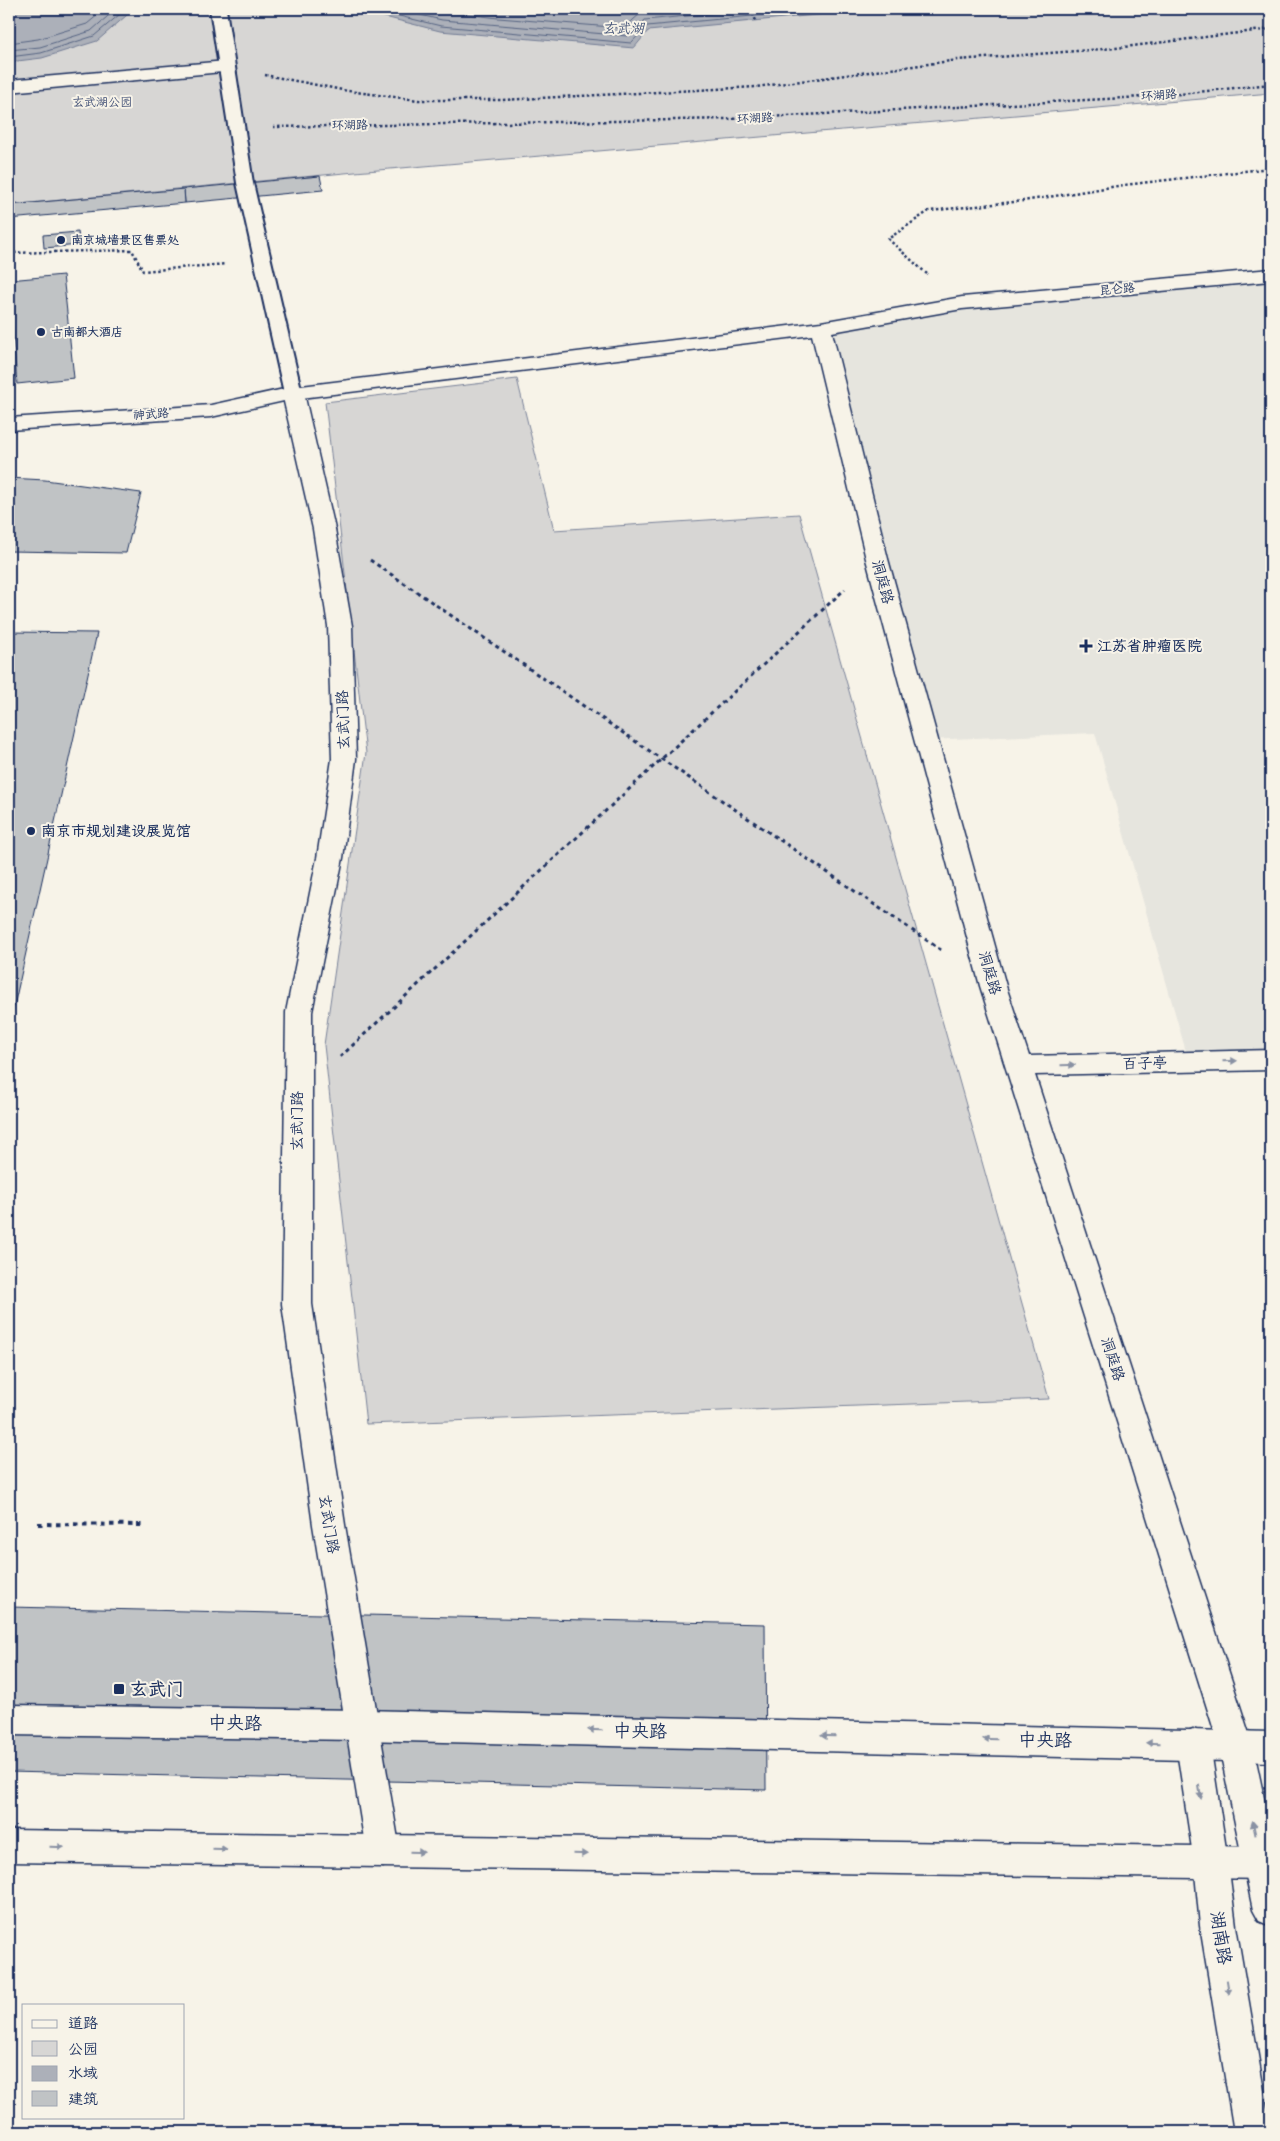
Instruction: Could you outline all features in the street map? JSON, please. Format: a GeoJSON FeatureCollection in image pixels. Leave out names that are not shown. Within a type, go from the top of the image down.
{"type":"FeatureCollection","features":[{"type":"Feature","properties":{"kind":"street"},"geometry":{"type":"LineString","coordinates":[[9,86],[226,67]]}},
{"type":"Feature","properties":{"kind":"street","name":"昆仑路"},"geometry":{"type":"LineString","coordinates":[[962,302],[1271,275]]}},
{"type":"Feature","properties":{"kind":"street"},"geometry":{"type":"LineString","coordinates":[[821,328],[962,302]]}},
{"type":"Feature","properties":{"kind":"street","name":"神武路"},"geometry":{"type":"LineString","coordinates":[[9,424],[211,411],[293,393],[821,328]]}},
{"type":"Feature","properties":{"kind":"street","name":"洞庭路"},"geometry":{"type":"LineString","coordinates":[[821,328],[877,559],[993,986],[1236,1746]]}},
{"type":"Feature","properties":{"kind":"street","name":"玄武门路"},"geometry":{"type":"LineString","coordinates":[[293,393],[324,529],[340,626],[344,759],[330,858],[299,1012],[297,1304],[383,1851]]}},
{"type":"Feature","properties":{"kind":"street","name":"百子亭"},"geometry":{"type":"LineString","coordinates":[[1019,1066],[1271,1060]]}},
{"type":"Feature","properties":{"kind":"street","name":"中央路"},"geometry":{"type":"LineString","coordinates":[[9,1720],[362,1725],[1271,1747]]}},
{"type":"Feature","properties":{"kind":"street","name":"湖南路"},"geometry":{"type":"LineString","coordinates":[[1192,1744],[1211,1862],[1218,1926],[1253,2132]]}},
{"type":"Feature","properties":{"kind":"street"},"geometry":{"type":"LineString","coordinates":[[1236,1746],[1266,1863],[1271,1910]]}},
{"type":"Feature","properties":{"kind":"street"},"geometry":{"type":"LineString","coordinates":[[9,1846],[1266,1863]]}},
{"type":"Feature","properties":{"kind":"lane"},"geometry":{"type":"LineString","coordinates":[[218,9],[245,183],[293,393]]}},
{"type":"Feature","properties":{"kind":"path"},"geometry":{"type":"LineString","coordinates":[[751,9],[756,21]]}},
{"type":"Feature","properties":{"kind":"path"},"geometry":{"type":"LineString","coordinates":[[226,67],[348,91],[418,100],[500,100],[756,87],[958,60],[1116,48],[1271,29]]}},
{"type":"Feature","properties":{"kind":"path","name":"环湖路"},"geometry":{"type":"LineString","coordinates":[[237,128],[730,120],[1162,96],[1271,84]]}},
{"type":"Feature","properties":{"kind":"path"},"geometry":{"type":"LineString","coordinates":[[962,302],[909,259],[888,238],[929,211],[1023,201],[1124,185],[1271,168]]}},
{"type":"Feature","properties":{"kind":"path"},"geometry":{"type":"LineString","coordinates":[[9,253],[132,250],[143,271],[262,260]]}},
{"type":"Feature","properties":{"kind":"path"},"geometry":{"type":"LineString","coordinates":[[324,529],[993,986]]}},
{"type":"Feature","properties":{"kind":"path"},"geometry":{"type":"LineString","coordinates":[[297,1096],[877,559]]}},
{"type":"Feature","properties":{"kind":"path"},"geometry":{"type":"LineString","coordinates":[[38,1524],[144,1525]]}},
{"type":"Feature","properties":{"kind":"shaded area","name":"江苏省肿瘤医院"},"geometry":{"type":"Polygon","coordinates":[[[1271,275],[1271,1060],[1189,1062],[1095,733],[926,740],[821,328],[962,303],[1271,275]]]}},
{"type":"Feature","properties":{"kind":"green space","name":"玄武湖公园"},"geometry":{"type":"Polygon","coordinates":[[[9,9],[1271,9],[1271,93],[355,172],[9,205],[9,9]]]}},
{"type":"Feature","properties":{"kind":"green space"},"geometry":{"type":"Polygon","coordinates":[[[517,379],[554,530],[799,514],[1049,1399],[366,1424],[324,1045],[366,753],[325,402],[517,379]]]}},
{"type":"Feature","properties":{"kind":"water"},"geometry":{"type":"Polygon","coordinates":[[[9,9],[134,9],[97,41],[42,58],[9,62],[9,9]]]}},
{"type":"Feature","properties":{"kind":"water","name":"玄武湖"},"geometry":{"type":"Polygon","coordinates":[[[359,9],[879,9],[648,31],[634,48],[440,31],[359,9]]]}},
{"type":"Feature","properties":{"kind":"building"},"geometry":{"type":"Polygon","coordinates":[[[320,176],[323,190],[185,203],[184,189],[320,176]]]}},
{"type":"Feature","properties":{"kind":"building"},"geometry":{"type":"Polygon","coordinates":[[[184,189],[185,203],[9,219],[9,205],[184,189]]]}},
{"type":"Feature","properties":{"kind":"building","name":"南京城墙景区售票处"},"geometry":{"type":"Polygon","coordinates":[[[78,232],[80,245],[44,248],[43,235],[78,232]]]}},
{"type":"Feature","properties":{"kind":"building","name":"古南都大酒店"},"geometry":{"type":"Polygon","coordinates":[[[63,275],[74,378],[17,384],[9,280],[63,275]]]}},
{"type":"Feature","properties":{"kind":"building"},"geometry":{"type":"Polygon","coordinates":[[[9,478],[45,480],[141,493],[126,553],[9,551],[9,478]]]}},
{"type":"Feature","properties":{"kind":"building","name":"南京市规划建设展览馆"},"geometry":{"type":"Polygon","coordinates":[[[9,632],[97,633],[9,1029],[9,632]]]}},
{"type":"Feature","properties":{"kind":"building"},"geometry":{"type":"Polygon","coordinates":[[[9,1607],[765,1624],[766,1790],[9,1772],[9,1607]]]}},
{"type":"Feature","properties":{"kind":"place","name":"南京城墙景区售票处"},"geometry":{"type":"Point","coordinates":[61,240]}},
{"type":"Feature","properties":{"kind":"place","name":"古南都大酒店"},"geometry":{"type":"Point","coordinates":[41,332]}},
{"type":"Feature","properties":{"kind":"place","name":"江苏省肿瘤医院"},"geometry":{"type":"Point","coordinates":[1086,646]}},
{"type":"Feature","properties":{"kind":"place","name":"南京市规划建设展览馆"},"geometry":{"type":"Point","coordinates":[31,831]}},
{"type":"Feature","properties":{"kind":"place","name":"玄武门"},"geometry":{"type":"Point","coordinates":[119,1689]}}]}
